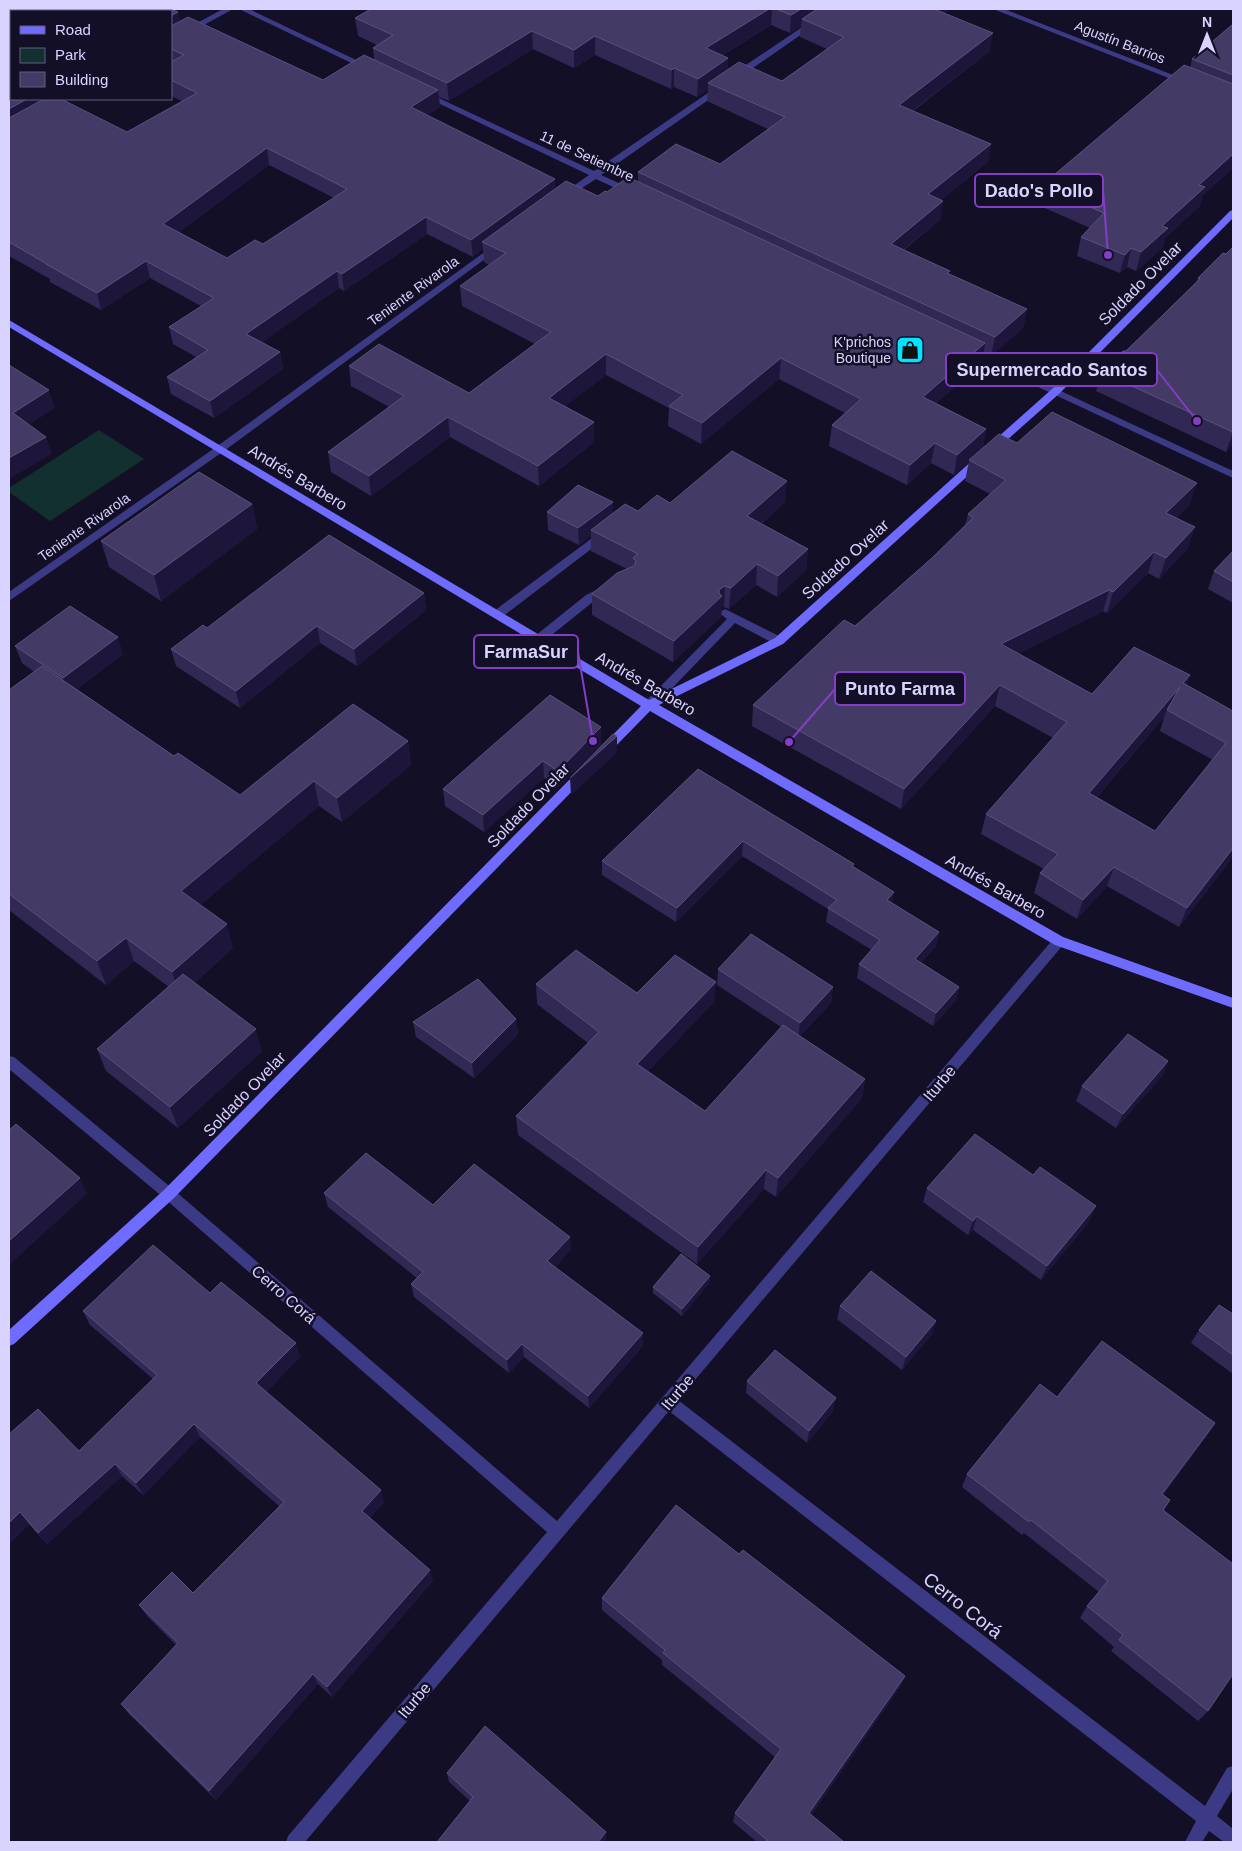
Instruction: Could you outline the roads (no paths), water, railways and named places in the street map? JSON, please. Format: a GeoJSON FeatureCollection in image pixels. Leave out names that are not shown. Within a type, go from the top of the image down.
{"type":"FeatureCollection","features":[{"type":"Feature","properties":{"kind":"main road","name":"Soldado Ovelar"},"geometry":{"type":"LineString","coordinates":[[9,1338],[169,1194],[649,705],[779,641],[1056,391],[1233,213]]}},
{"type":"Feature","properties":{"kind":"main road","name":"Andrés Barbero"},"geometry":{"type":"LineString","coordinates":[[9,323],[649,705],[1059,941],[1233,1003]]}},
{"type":"Feature","properties":{"kind":"street"},"geometry":{"type":"LineString","coordinates":[[172,40],[229,9]]}},
{"type":"Feature","properties":{"kind":"street"},"geometry":{"type":"LineString","coordinates":[[243,9],[378,72]]}},
{"type":"Feature","properties":{"kind":"street"},"geometry":{"type":"LineString","coordinates":[[554,204],[594,174],[834,9]]}},
{"type":"Feature","properties":{"kind":"street","name":"Agustín Barrios"},"geometry":{"type":"LineString","coordinates":[[997,9],[1197,86]]}},
{"type":"Feature","properties":{"kind":"street","name":"11 de Setiembre"},"geometry":{"type":"LineString","coordinates":[[414,89],[639,196]]}},
{"type":"Feature","properties":{"kind":"street","name":"Teniente Rivarola"},"geometry":{"type":"LineString","coordinates":[[9,597],[220,449],[506,239]]}},
{"type":"Feature","properties":{"kind":"street"},"geometry":{"type":"LineString","coordinates":[[962,348],[1233,475]]}},
{"type":"Feature","properties":{"kind":"street"},"geometry":{"type":"LineString","coordinates":[[498,614],[615,525]]}},
{"type":"Feature","properties":{"kind":"street"},"geometry":{"type":"LineString","coordinates":[[539,639],[590,598],[617,586]]}},
{"type":"Feature","properties":{"kind":"street"},"geometry":{"type":"LineString","coordinates":[[649,705],[730,616],[779,641]]}},
{"type":"Feature","properties":{"kind":"street","name":"Iturbe"},"geometry":{"type":"LineString","coordinates":[[294,1842],[557,1531],[670,1402],[1059,941]]}},
{"type":"Feature","properties":{"kind":"street","name":"Cerro Corá"},"geometry":{"type":"LineString","coordinates":[[9,1060],[169,1194],[557,1531]]}},
{"type":"Feature","properties":{"kind":"street","name":"Cerro Corá"},"geometry":{"type":"LineString","coordinates":[[670,1402],[1233,1839]]}},
{"type":"Feature","properties":{"kind":"street"},"geometry":{"type":"LineString","coordinates":[[1193,1842],[1233,1774]]}},
{"type":"Feature","properties":{"kind":"place","name":"Dado's Pollo"},"geometry":{"type":"Point","coordinates":[1108,255]}},
{"type":"Feature","properties":{"kind":"place","name":"K'prichos Boutique"},"geometry":{"type":"Point","coordinates":[910,350]}},
{"type":"Feature","properties":{"kind":"place","name":"Supermercado Santos"},"geometry":{"type":"Point","coordinates":[1197,421]}},
{"type":"Feature","properties":{"kind":"place","name":"FarmaSur"},"geometry":{"type":"Point","coordinates":[593,741]}},
{"type":"Feature","properties":{"kind":"place","name":"Punto Farma"},"geometry":{"type":"Point","coordinates":[789,742]}}]}
